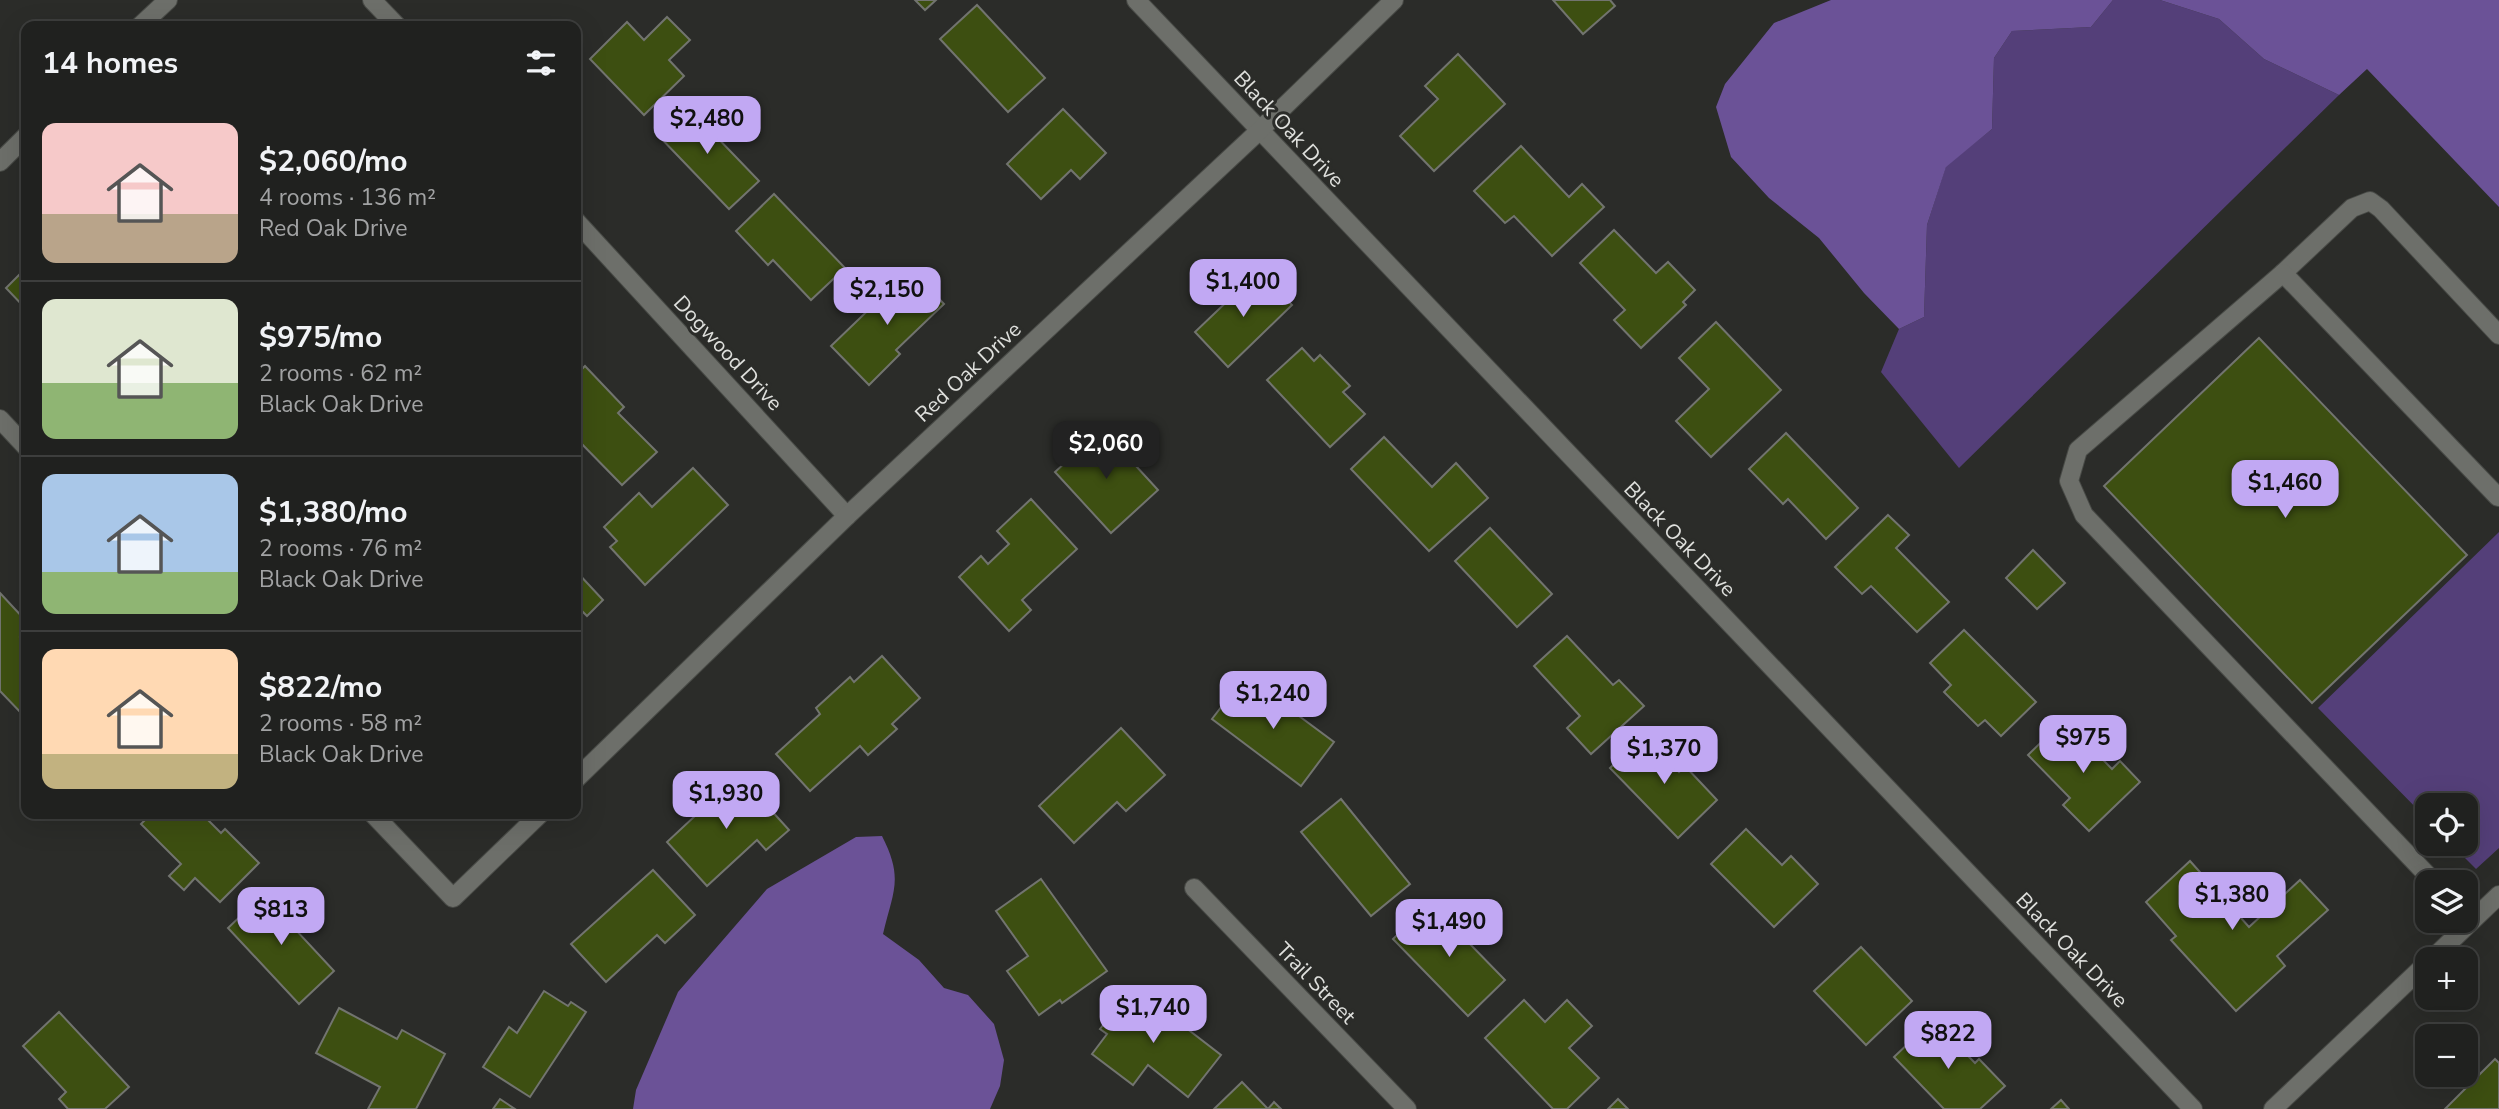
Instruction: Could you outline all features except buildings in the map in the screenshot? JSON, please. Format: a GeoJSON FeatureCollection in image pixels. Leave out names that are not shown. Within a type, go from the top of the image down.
{"type":"FeatureCollection","features":[{"type":"Feature","properties":{"kind":"street"},"geometry":{"type":"LineString","coordinates":[[145,21],[168,0]]}},
{"type":"Feature","properties":{"kind":"street"},"geometry":{"type":"LineString","coordinates":[[372,0],[392,21]]}},
{"type":"Feature","properties":{"kind":"street","name":"Black Oak Drive"},"geometry":{"type":"LineString","coordinates":[[1136,0],[2193,1109]]}},
{"type":"Feature","properties":{"kind":"street","name":"Red Oak Drive"},"geometry":{"type":"LineString","coordinates":[[581,774],[847,516],[1259,131],[1394,0]]}},
{"type":"Feature","properties":{"kind":"street"},"geometry":{"type":"LineString","coordinates":[[0,162],[21,141]]}},
{"type":"Feature","properties":{"kind":"street"},"geometry":{"type":"LineString","coordinates":[[2423,870],[2084,515],[2069,481],[2078,450],[2283,273],[2352,208],[2370,201],[2381,209],[2499,335]]}},
{"type":"Feature","properties":{"kind":"street","name":"Dogwood Drive"},"geometry":{"type":"LineString","coordinates":[[581,226],[847,516]]}},
{"type":"Feature","properties":{"kind":"street"},"geometry":{"type":"LineString","coordinates":[[2283,273],[2499,496]]}},
{"type":"Feature","properties":{"kind":"street"},"geometry":{"type":"LineString","coordinates":[[0,419],[21,442]]}},
{"type":"Feature","properties":{"kind":"street"},"geometry":{"type":"LineString","coordinates":[[378,819],[453,898],[535,819]]}},
{"type":"Feature","properties":{"kind":"street","name":"Trail Street"},"geometry":{"type":"LineString","coordinates":[[1194,888],[1407,1109]]}},
{"type":"Feature","properties":{"kind":"street"},"geometry":{"type":"LineString","coordinates":[[2478,911],[2499,895]]}},
{"type":"Feature","properties":{"kind":"street"},"geometry":{"type":"LineString","coordinates":[[2443,947],[2455,933]]}},
{"type":"Feature","properties":{"kind":"street"},"geometry":{"type":"LineString","coordinates":[[2273,1109],[2415,974]]}},
{"type":"Feature","properties":{"kind":"shaded area"},"geometry":{"type":"Polygon","coordinates":[[[1831,0],[2113,0],[2091,27],[2012,31],[1994,58],[1992,129],[1946,167],[1927,225],[1924,317],[1899,329],[1864,293],[1819,238],[1769,198],[1731,157],[1716,107],[1725,84],[1774,23],[1831,0]]]}},
{"type":"Feature","properties":{"kind":"shaded area"},"geometry":{"type":"Polygon","coordinates":[[[2113,0],[2160,0],[2219,19],[2264,59],[2339,95],[1959,468],[1881,372],[1899,329],[1924,317],[1927,225],[1946,166],[1992,129],[1994,58],[2012,31],[2091,27],[2113,0]]]}},
{"type":"Feature","properties":{"kind":"shaded area"},"geometry":{"type":"Polygon","coordinates":[[[2160,0],[2499,0],[2499,207],[2367,69],[2339,95],[2264,59],[2219,19],[2160,0]]]}},
{"type":"Feature","properties":{"kind":"shaded area"},"geometry":{"type":"Polygon","coordinates":[[[2499,532],[2499,848],[2476,869],[2463,856],[2478,856],[2478,793],[2415,793],[2415,807],[2318,708],[2499,532]]]}},
{"type":"Feature","properties":{"kind":"shaded area"},"geometry":{"type":"Polygon","coordinates":[[[882,836],[895,875],[883,934],[919,960],[944,988],[968,995],[994,1024],[1004,1060],[1000,1086],[990,1109],[633,1109],[636,1090],[678,992],[767,889],[856,837],[882,836]]]}}]}
